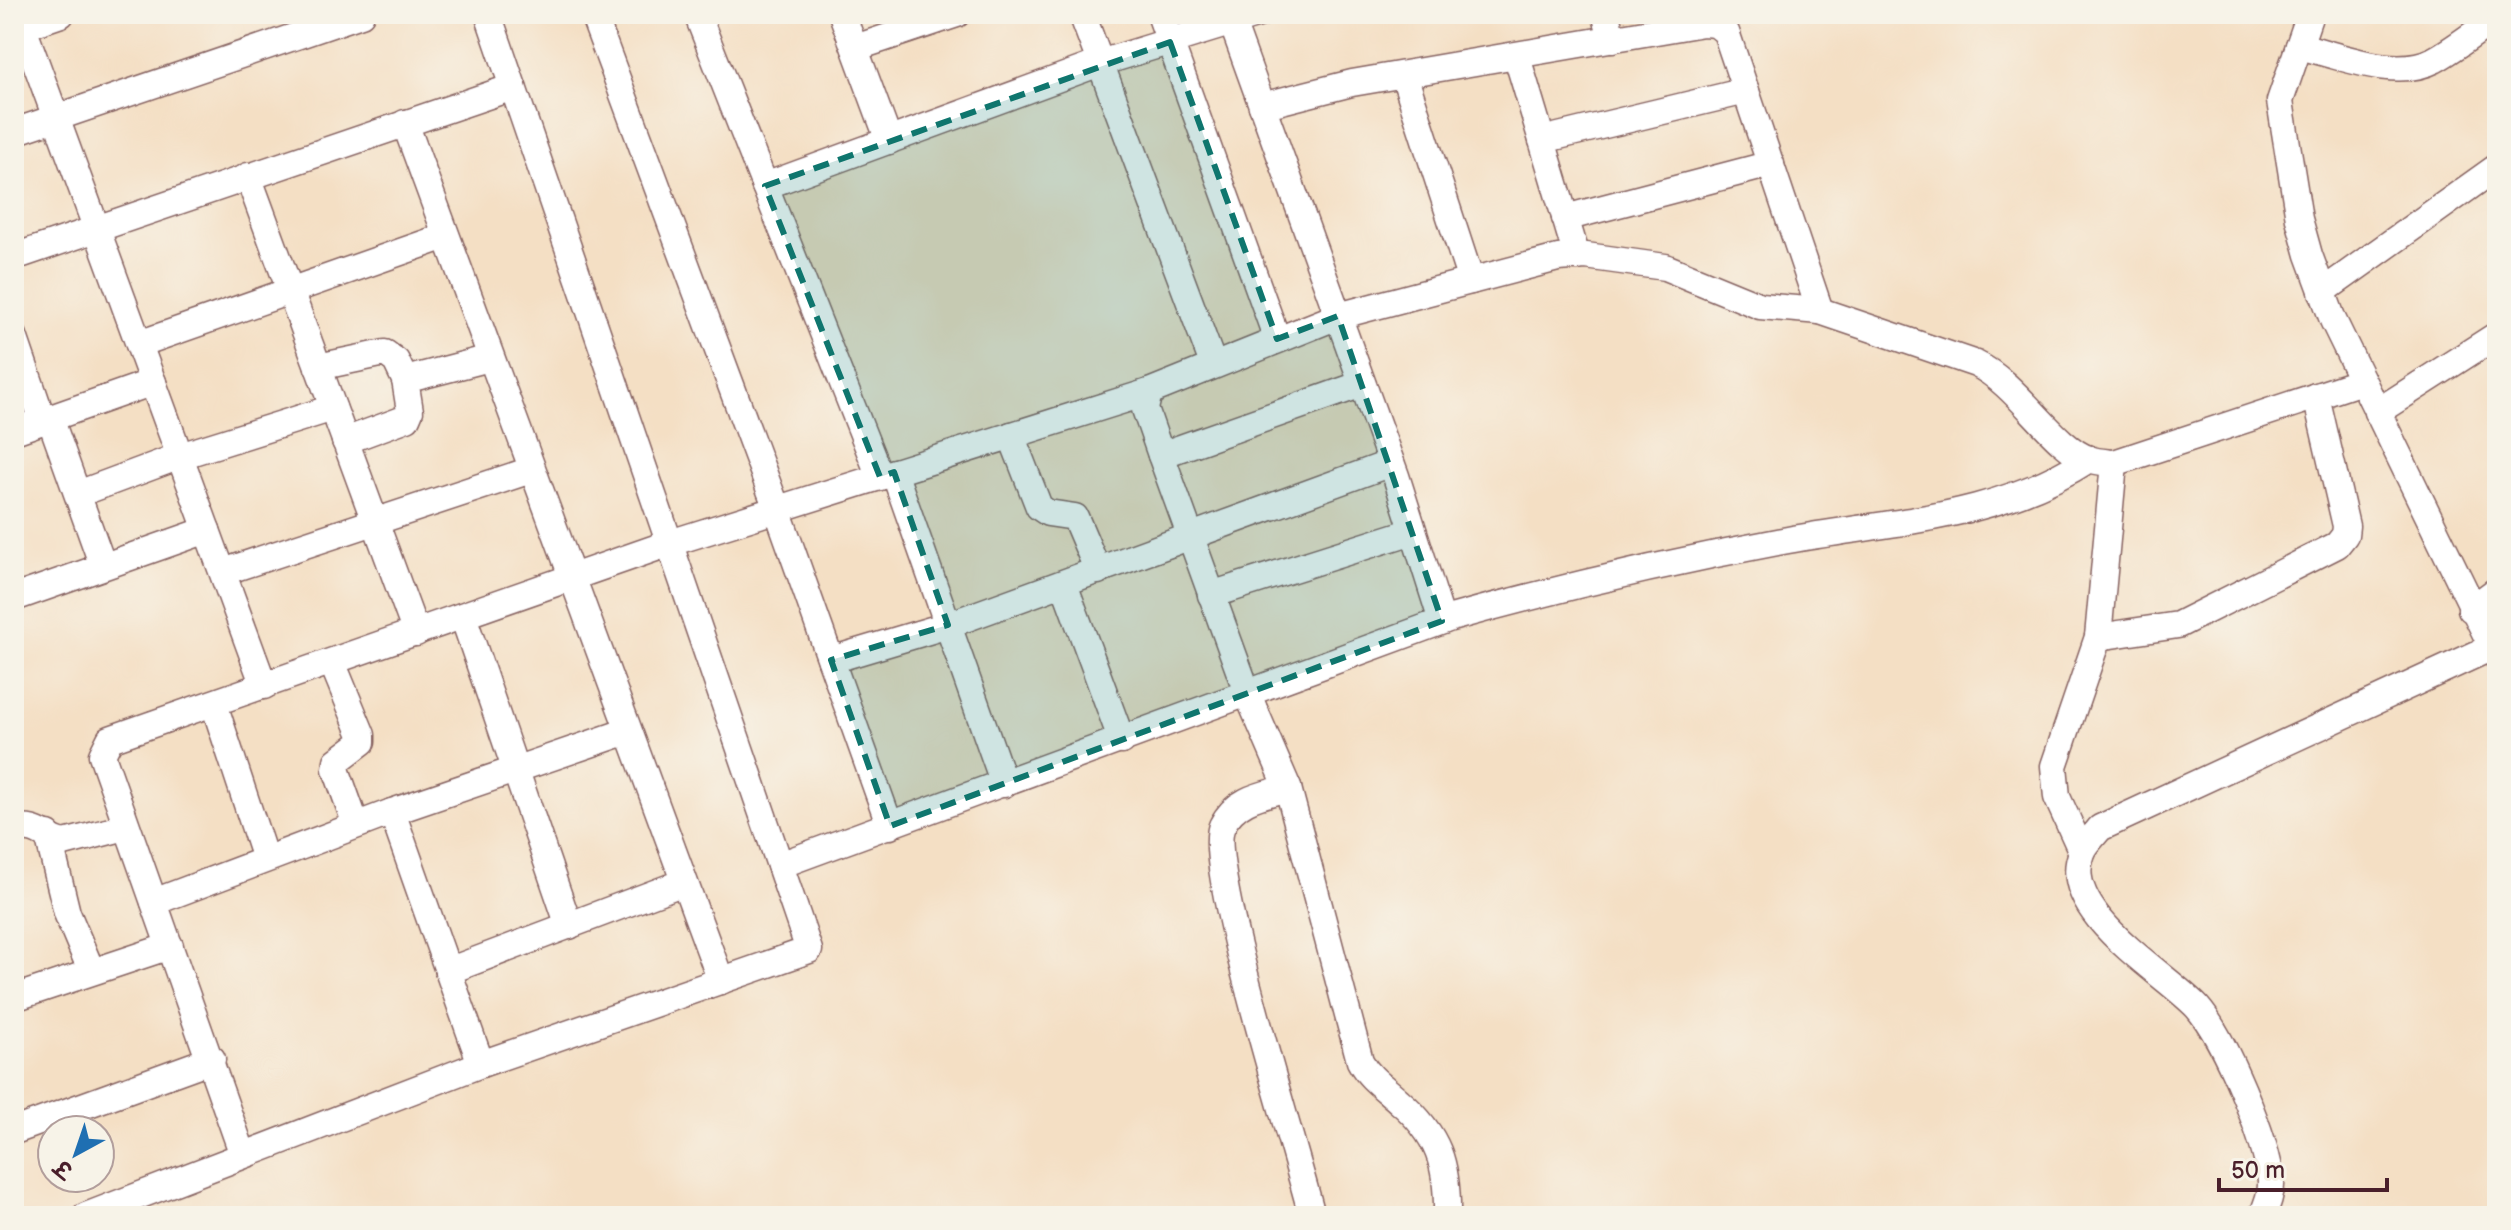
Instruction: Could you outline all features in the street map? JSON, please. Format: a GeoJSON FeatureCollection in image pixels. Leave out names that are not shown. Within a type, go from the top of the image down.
{"type":"FeatureCollection","features":[{"type":"Feature","properties":{"kind":"street"},"geometry":{"type":"LineString","coordinates":[[61,14],[18,24],[264,686]]}},
{"type":"Feature","properties":{"kind":"street"},"geometry":{"type":"LineString","coordinates":[[14,132],[361,14]]}},
{"type":"Feature","properties":{"kind":"street"},"geometry":{"type":"LineString","coordinates":[[86,1216],[481,1064],[809,950],[488,14]]}},
{"type":"Feature","properties":{"kind":"street"},"geometry":{"type":"LineString","coordinates":[[593,14],[777,509],[890,826]]}},
{"type":"Feature","properties":{"kind":"street"},"geometry":{"type":"LineString","coordinates":[[697,14],[765,186],[948,625],[1004,784]]}},
{"type":"Feature","properties":{"kind":"street"},"geometry":{"type":"LineString","coordinates":[[842,14],[889,141]]}},
{"type":"Feature","properties":{"kind":"street"},"geometry":{"type":"LineString","coordinates":[[855,48],[957,14]]}},
{"type":"Feature","properties":{"kind":"street"},"geometry":{"type":"LineString","coordinates":[[1082,14],[1213,364]]}},
{"type":"Feature","properties":{"kind":"street"},"geometry":{"type":"LineString","coordinates":[[1160,14],[1277,339]]}},
{"type":"Feature","properties":{"kind":"street"},"geometry":{"type":"LineString","coordinates":[[765,186],[1100,63],[1170,42],[1230,18],[1259,14]]}},
{"type":"Feature","properties":{"kind":"street"},"geometry":{"type":"LineString","coordinates":[[1605,14],[1613,39]]}},
{"type":"Feature","properties":{"kind":"street"},"geometry":{"type":"LineString","coordinates":[[2262,1216],[2272,1184],[2264,1145],[2216,1035],[2194,1004],[2107,930],[2086,900],[2078,868],[2082,852],[2100,828],[2494,653],[2322,292],[2299,219],[2280,101],[2310,14]]}},
{"type":"Feature","properties":{"kind":"street"},"geometry":{"type":"LineString","coordinates":[[2299,46],[2387,66],[2409,67],[2433,61],[2497,17]]}},
{"type":"Feature","properties":{"kind":"street"},"geometry":{"type":"LineString","coordinates":[[1230,18],[1391,463],[1442,621]]}},
{"type":"Feature","properties":{"kind":"street"},"geometry":{"type":"LineString","coordinates":[[1262,106],[1404,75],[1703,23],[1716,24],[1726,32],[1820,311]]}},
{"type":"Feature","properties":{"kind":"street"},"geometry":{"type":"LineString","coordinates":[[1517,57],[1577,257]]}},
{"type":"Feature","properties":{"kind":"street"},"geometry":{"type":"LineString","coordinates":[[1404,75],[1471,281]]}},
{"type":"Feature","properties":{"kind":"street"},"geometry":{"type":"LineString","coordinates":[[14,257],[513,87]]}},
{"type":"Feature","properties":{"kind":"street"},"geometry":{"type":"LineString","coordinates":[[1542,140],[1746,91]]}},
{"type":"Feature","properties":{"kind":"street"},"geometry":{"type":"LineString","coordinates":[[405,123],[721,981]]}},
{"type":"Feature","properties":{"kind":"street"},"geometry":{"type":"LineString","coordinates":[[1565,218],[1771,164]]}},
{"type":"Feature","properties":{"kind":"street"},"geometry":{"type":"LineString","coordinates":[[2322,292],[2497,167]]}},
{"type":"Feature","properties":{"kind":"street"},"geometry":{"type":"LineString","coordinates":[[248,176],[416,633]]}},
{"type":"Feature","properties":{"kind":"street"},"geometry":{"type":"LineString","coordinates":[[139,344],[446,236]]}},
{"type":"Feature","properties":{"kind":"street"},"geometry":{"type":"LineString","coordinates":[[243,1155],[212,1059],[102,755],[110,739],[670,543],[1149,392],[1338,316],[1577,257],[1665,267],[1760,306],[1820,311],[1957,356],[1997,373],[2071,449],[2101,461]]}},
{"type":"Feature","properties":{"kind":"street"},"geometry":{"type":"LineString","coordinates":[[2377,412],[2497,335]]}},
{"type":"Feature","properties":{"kind":"street"},"geometry":{"type":"LineString","coordinates":[[14,336],[78,494],[103,566]]}},
{"type":"Feature","properties":{"kind":"street"},"geometry":{"type":"LineString","coordinates":[[318,367],[378,352],[396,361],[405,380],[410,411],[407,418],[345,441]]}},
{"type":"Feature","properties":{"kind":"street"},"geometry":{"type":"LineString","coordinates":[[405,380],[490,358]]}},
{"type":"Feature","properties":{"kind":"street"},"geometry":{"type":"LineString","coordinates":[[780,865],[1442,621],[1546,592],[1786,540],[1981,509],[2036,490],[2101,461],[2362,381]]}},
{"type":"Feature","properties":{"kind":"street"},"geometry":{"type":"LineString","coordinates":[[14,431],[153,382]]}},
{"type":"Feature","properties":{"kind":"street"},"geometry":{"type":"LineString","coordinates":[[1161,455],[1362,384]]}},
{"type":"Feature","properties":{"kind":"street"},"geometry":{"type":"LineString","coordinates":[[1149,392],[1145,409],[1161,455],[1248,695],[1288,788],[1360,1061],[1372,1077],[1429,1131],[1441,1153],[1447,1216]]}},
{"type":"Feature","properties":{"kind":"street"},"geometry":{"type":"LineString","coordinates":[[2098,637],[2178,625],[2337,545],[2345,535],[2346,526],[2316,396]]}},
{"type":"Feature","properties":{"kind":"street"},"geometry":{"type":"LineString","coordinates":[[78,494],[180,456],[333,408]]}},
{"type":"Feature","properties":{"kind":"street"},"geometry":{"type":"LineString","coordinates":[[1011,435],[1039,507],[1048,513],[1075,517],[1098,571]]}},
{"type":"Feature","properties":{"kind":"street"},"geometry":{"type":"LineString","coordinates":[[2082,852],[2057,797],[2054,766],[2098,637],[2101,461]]}},
{"type":"Feature","properties":{"kind":"street"},"geometry":{"type":"LineString","coordinates":[[831,660],[948,625],[1391,463]]}},
{"type":"Feature","properties":{"kind":"street"},"geometry":{"type":"LineString","coordinates":[[223,572],[531,470]]}},
{"type":"Feature","properties":{"kind":"street"},"geometry":{"type":"LineString","coordinates":[[14,598],[207,530]]}},
{"type":"Feature","properties":{"kind":"street"},"geometry":{"type":"LineString","coordinates":[[1211,595],[1413,531]]}},
{"type":"Feature","properties":{"kind":"street"},"geometry":{"type":"LineString","coordinates":[[1064,584],[1122,741]]}},
{"type":"Feature","properties":{"kind":"street"},"geometry":{"type":"LineString","coordinates":[[2471,609],[2497,590]]}},
{"type":"Feature","properties":{"kind":"street"},"geometry":{"type":"LineString","coordinates":[[463,616],[569,926]]}},
{"type":"Feature","properties":{"kind":"street"},"geometry":{"type":"LineString","coordinates":[[332,662],[362,735],[362,742],[337,761],[336,769],[356,825]]}},
{"type":"Feature","properties":{"kind":"street"},"geometry":{"type":"LineString","coordinates":[[214,704],[265,859]]}},
{"type":"Feature","properties":{"kind":"street"},"geometry":{"type":"LineString","coordinates":[[154,902],[392,812],[628,731]]}},
{"type":"Feature","properties":{"kind":"street"},"geometry":{"type":"LineString","coordinates":[[1288,788],[1249,799],[1235,808],[1222,827],[1218,851],[1236,934],[1312,1216]]}},
{"type":"Feature","properties":{"kind":"street"},"geometry":{"type":"LineString","coordinates":[[392,812],[481,1064]]}},
{"type":"Feature","properties":{"kind":"street"},"geometry":{"type":"LineString","coordinates":[[14,830],[28,826],[64,843],[126,827]]}},
{"type":"Feature","properties":{"kind":"street"},"geometry":{"type":"LineString","coordinates":[[48,835],[67,913],[91,970]]}},
{"type":"Feature","properties":{"kind":"street"},"geometry":{"type":"LineString","coordinates":[[448,971],[684,882]]}},
{"type":"Feature","properties":{"kind":"street"},"geometry":{"type":"LineString","coordinates":[[15,993],[170,946]]}},
{"type":"Feature","properties":{"kind":"street"},"geometry":{"type":"LineString","coordinates":[[14,1131],[212,1059]]}},
{"type":"Feature","properties":{"kind":"highlighted area"},"geometry":{"type":"Polygon","coordinates":[[[1170,42],[1277,339],[1338,316],[1442,621],[890,826],[831,660],[948,625],[894,472],[880,477],[765,186],[1170,42]]]}}]}
